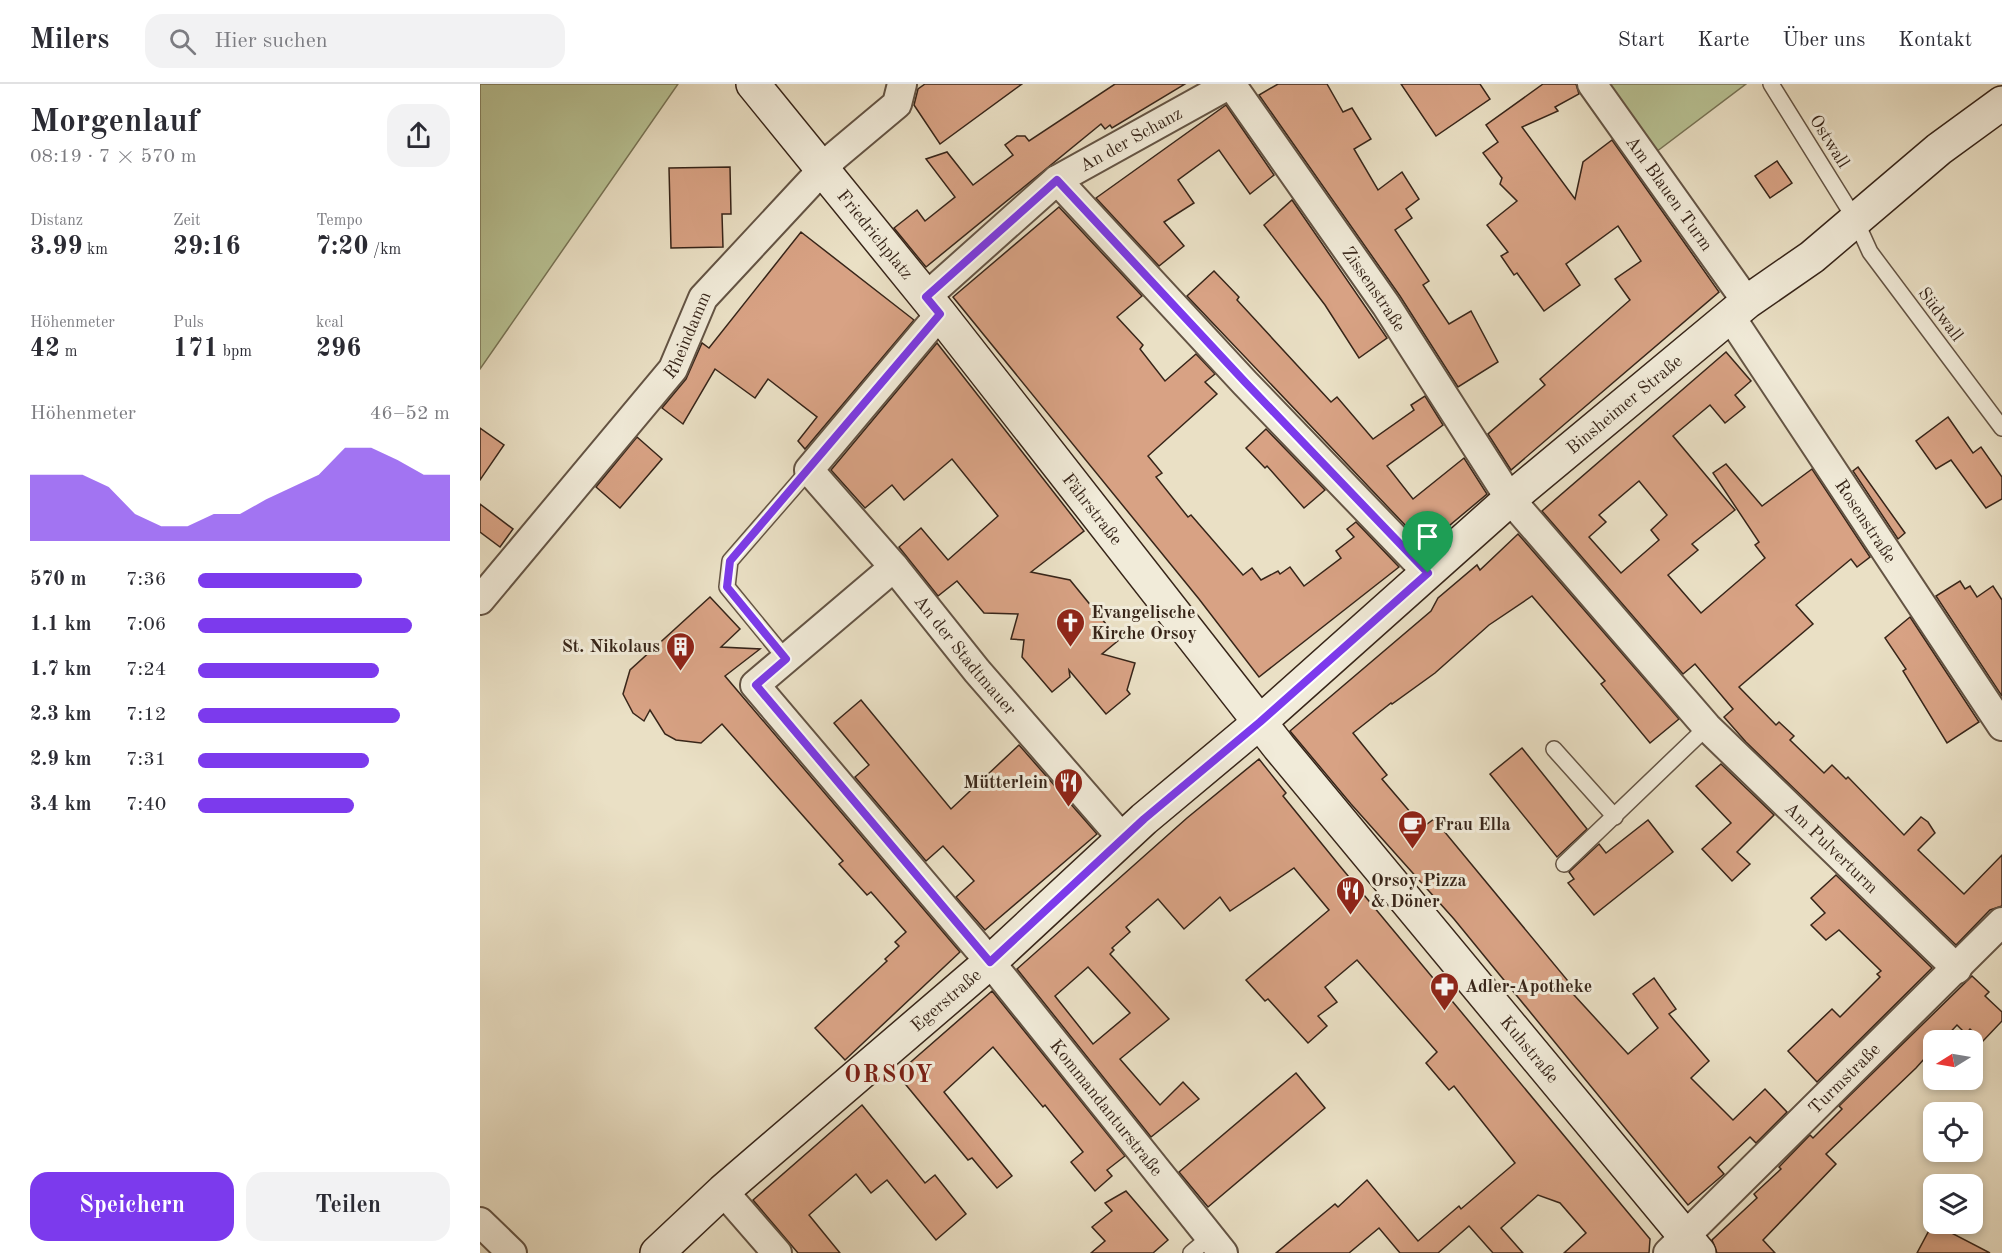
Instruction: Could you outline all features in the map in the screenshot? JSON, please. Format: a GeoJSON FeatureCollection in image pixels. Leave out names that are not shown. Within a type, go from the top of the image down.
{"type":"FeatureCollection","features":[{"type":"Feature","properties":{"kind":"main road"},"geometry":{"type":"LineString","coordinates":[[753,84],[824,171]]}},
{"type":"Feature","properties":{"kind":"main road","name":"Binsheimer Straße"},"geometry":{"type":"LineString","coordinates":[[1260,722],[1510,499],[1738,309],[1812,257],[1940,148],[2002,103]]}},
{"type":"Feature","properties":{"kind":"main road","name":"Friedrichplatz"},"geometry":{"type":"LineString","coordinates":[[824,171],[933,305]]}},
{"type":"Feature","properties":{"kind":"main road","name":"Fährstraße"},"geometry":{"type":"LineString","coordinates":[[933,305],[1260,722]]}},
{"type":"Feature","properties":{"kind":"main road","name":"Egerstraße"},"geometry":{"type":"LineString","coordinates":[[657,1253],[723,1191],[990,962],[1123,839],[1260,722]]}},
{"type":"Feature","properties":{"kind":"main road","name":"Kuhstraße"},"geometry":{"type":"LineString","coordinates":[[1260,722],[1684,1248]]}},
{"type":"Feature","properties":{"kind":"street","name":"Rheindamm"},"geometry":{"type":"LineString","coordinates":[[480,600],[673,369],[703,298],[824,171],[835,156],[897,104],[902,84]]}},
{"type":"Feature","properties":{"kind":"street","name":"An der Schanz"},"geometry":{"type":"LineString","coordinates":[[809,470],[933,305],[1057,180],[1231,84]]}},
{"type":"Feature","properties":{"kind":"street","name":"Zissenstraße"},"geometry":{"type":"LineString","coordinates":[[1231,84],[1386,305],[1510,499]]}},
{"type":"Feature","properties":{"kind":"street","name":"Am Blauen Turm"},"geometry":{"type":"LineString","coordinates":[[1592,84],[1738,309]]}},
{"type":"Feature","properties":{"kind":"street"},"geometry":{"type":"LineString","coordinates":[[1057,180],[1245,382],[1428,573]]}},
{"type":"Feature","properties":{"kind":"street","name":"Rosenstraße"},"geometry":{"type":"LineString","coordinates":[[1738,309],[2002,726]]}},
{"type":"Feature","properties":{"kind":"street","name":"An der Stadtmauer"},"geometry":{"type":"LineString","coordinates":[[809,470],[894,567],[977,671],[1123,839]]}},
{"type":"Feature","properties":{"kind":"street","name":"Am Pulverturm"},"geometry":{"type":"LineString","coordinates":[[1510,499],[1707,727],[1957,969]]}},
{"type":"Feature","properties":{"kind":"street"},"geometry":{"type":"LineString","coordinates":[[786,659],[894,567]]}},
{"type":"Feature","properties":{"kind":"street","name":"Kommandanturstraße"},"geometry":{"type":"LineString","coordinates":[[786,659],[756,685],[990,962],[1208,1248]]}},
{"type":"Feature","properties":{"kind":"street","name":"Turmstraße"},"geometry":{"type":"LineString","coordinates":[[1684,1248],[2002,922]]}},
{"type":"Feature","properties":{"kind":"street"},"geometry":{"type":"LineString","coordinates":[[723,1191],[777,1253]]}},
{"type":"Feature","properties":{"kind":"street"},"geometry":{"type":"LineString","coordinates":[[480,1222],[512,1253]]}},
{"type":"Feature","properties":{"kind":"lane","name":"Ostwall"},"geometry":{"type":"LineString","coordinates":[[1771,84],[1855,219]]}},
{"type":"Feature","properties":{"kind":"lane","name":"Südwall"},"geometry":{"type":"LineString","coordinates":[[1855,219],[1870,252],[2002,428]]}},
{"type":"Feature","properties":{"kind":"lane"},"geometry":{"type":"LineString","coordinates":[[786,659],[727,587],[730,561],[809,470]]}},
{"type":"Feature","properties":{"kind":"lane"},"geometry":{"type":"LineString","coordinates":[[1564,864],[1707,727]]}},
{"type":"Feature","properties":{"kind":"lane"},"geometry":{"type":"LineString","coordinates":[[1554,749],[1615,816]]}},
{"type":"Feature","properties":{"kind":"green space"},"geometry":{"type":"Polygon","coordinates":[[[480,84],[678,84],[480,369],[480,84]]]}},
{"type":"Feature","properties":{"kind":"green space"},"geometry":{"type":"Polygon","coordinates":[[[1601,84],[1746,84],[1652,155],[1601,84]]]}},
{"type":"Feature","properties":{"kind":"building"},"geometry":{"type":"Polygon","coordinates":[[[925,84],[1022,84],[940,144],[914,105],[918,89],[925,84]]]}},
{"type":"Feature","properties":{"kind":"building"},"geometry":{"type":"Polygon","coordinates":[[[1115,84],[1185,84],[1112,128],[1110,125],[1105,129],[1101,124],[926,267],[894,228],[917,210],[925,221],[955,197],[926,159],[947,152],[973,185],[1013,155],[1005,145],[1017,136],[1025,136],[1029,141],[1115,84]]]}},
{"type":"Feature","properties":{"kind":"building"},"geometry":{"type":"Polygon","coordinates":[[[1278,84],[1327,84],[1343,112],[1352,108],[1371,139],[1354,149],[1378,190],[1402,172],[1419,199],[1406,209],[1412,218],[1395,230],[1429,281],[1423,285],[1449,324],[1471,311],[1498,362],[1458,387],[1400,296],[1259,95],[1278,84]]]}},
{"type":"Feature","properties":{"kind":"building"},"geometry":{"type":"Polygon","coordinates":[[[1401,84],[1480,84],[1490,99],[1436,136],[1401,84]]]}},
{"type":"Feature","properties":{"kind":"building"},"geometry":{"type":"Polygon","coordinates":[[[1543,84],[1576,84],[1579,94],[1555,107],[1558,111],[1522,127],[1575,199],[1583,162],[1612,140],[1719,292],[1511,470],[1488,434],[1545,385],[1540,379],[1630,300],[1615,279],[1641,261],[1618,226],[1566,264],[1580,285],[1544,311],[1517,273],[1514,275],[1501,256],[1508,252],[1487,225],[1517,201],[1500,184],[1502,178],[1483,153],[1498,142],[1486,125],[1543,84]]]}},
{"type":"Feature","properties":{"kind":"building"},"geometry":{"type":"Polygon","coordinates":[[[1226,105],[1274,175],[1250,194],[1219,150],[1178,180],[1194,203],[1164,222],[1184,246],[1159,266],[1096,198],[1226,105]]]}},
{"type":"Feature","properties":{"kind":"building"},"geometry":{"type":"Polygon","coordinates":[[[1777,161],[1792,183],[1770,198],[1755,176],[1777,161]]]}},
{"type":"Feature","properties":{"kind":"building"},"geometry":{"type":"Polygon","coordinates":[[[730,167],[731,214],[722,214],[723,247],[671,248],[669,168],[730,167]]]}},
{"type":"Feature","properties":{"kind":"building"},"geometry":{"type":"Polygon","coordinates":[[[1292,200],[1387,338],[1359,358],[1325,305],[1264,225],[1292,200]]]}},
{"type":"Feature","properties":{"kind":"building"},"geometry":{"type":"Polygon","coordinates":[[[1059,207],[1142,296],[1117,317],[1143,345],[1140,349],[1165,381],[1196,354],[1215,374],[1205,382],[1217,394],[1148,456],[1162,473],[1156,477],[1188,517],[1191,515],[1243,575],[1252,568],[1261,580],[1278,571],[1280,574],[1290,567],[1304,586],[1341,558],[1336,551],[1354,537],[1347,529],[1356,522],[1399,567],[1259,677],[1199,599],[953,297],[1059,207]]]}},
{"type":"Feature","properties":{"kind":"building"},"geometry":{"type":"Polygon","coordinates":[[[801,232],[914,320],[805,449],[798,441],[817,417],[768,379],[755,398],[715,369],[683,424],[662,408],[686,379],[702,343],[709,348],[801,232]]]}},
{"type":"Feature","properties":{"kind":"building"},"geometry":{"type":"Polygon","coordinates":[[[1214,271],[1239,297],[1237,300],[1331,402],[1337,397],[1373,439],[1414,410],[1411,405],[1425,396],[1443,425],[1387,466],[1413,499],[1464,458],[1487,494],[1425,546],[1187,296],[1214,271]]]}},
{"type":"Feature","properties":{"kind":"building"},"geometry":{"type":"Polygon","coordinates":[[[937,343],[1084,531],[1031,572],[1070,580],[1119,640],[1102,654],[1135,663],[1127,690],[1130,694],[1106,714],[1069,670],[1070,677],[1052,692],[1022,657],[1024,640],[1011,639],[1018,614],[984,613],[957,581],[938,596],[899,547],[921,528],[948,560],[998,516],[952,459],[904,500],[892,485],[865,508],[831,470],[937,343]]]}},
{"type":"Feature","properties":{"kind":"building"},"geometry":{"type":"Polygon","coordinates":[[[1726,352],[1751,381],[1735,395],[1745,407],[1725,423],[1710,405],[1673,436],[1735,510],[1692,544],[1698,550],[1668,575],[1701,613],[1765,558],[1755,545],[1759,542],[1713,473],[1726,464],[1762,506],[1812,469],[1870,557],[1857,567],[1851,559],[1796,605],[1813,624],[1739,687],[1776,725],[1779,722],[1794,736],[1790,740],[1824,773],[1832,765],[1846,779],[1848,777],[1904,835],[1921,817],[1928,822],[1935,833],[1918,850],[1964,894],[2002,855],[2002,906],[1990,910],[1956,945],[1746,742],[1724,717],[1733,709],[1695,664],[1683,674],[1542,511],[1726,352]],[[1639,481],[1599,515],[1606,522],[1589,537],[1621,573],[1659,540],[1651,530],[1667,515],[1639,481]]]}},
{"type":"Feature","properties":{"kind":"building"},"geometry":{"type":"Polygon","coordinates":[[[1948,417],[1973,453],[1981,447],[2002,477],[2002,499],[1986,508],[1951,460],[1936,469],[1916,441],[1948,417]]]}},
{"type":"Feature","properties":{"kind":"building"},"geometry":{"type":"Polygon","coordinates":[[[480,428],[504,445],[480,480],[480,428]]]}},
{"type":"Feature","properties":{"kind":"building"},"geometry":{"type":"Polygon","coordinates":[[[1266,429],[1325,490],[1304,508],[1267,466],[1265,468],[1246,448],[1266,429]]]}},
{"type":"Feature","properties":{"kind":"building"},"geometry":{"type":"Polygon","coordinates":[[[637,437],[662,459],[620,508],[596,487],[637,437]]]}},
{"type":"Feature","properties":{"kind":"building"},"geometry":{"type":"Polygon","coordinates":[[[1858,467],[1905,533],[1898,539],[1853,471],[1858,467]]]}},
{"type":"Feature","properties":{"kind":"building"},"geometry":{"type":"Polygon","coordinates":[[[480,504],[513,529],[500,547],[480,532],[480,504]]]}},
{"type":"Feature","properties":{"kind":"building"},"geometry":{"type":"Polygon","coordinates":[[[1518,534],[1679,719],[1650,743],[1601,684],[1605,681],[1532,596],[1489,625],[1435,673],[1353,733],[1387,775],[1382,779],[1423,827],[1434,819],[1568,981],[1564,984],[1628,1054],[1658,1028],[1633,994],[1654,978],[1676,1009],[1669,1014],[1709,1061],[1691,1078],[1733,1120],[1765,1089],[1787,1112],[1756,1143],[1750,1137],[1718,1167],[1724,1174],[1688,1205],[1454,919],[1351,804],[1290,731],[1431,611],[1438,598],[1477,565],[1480,570],[1518,534]]]}},
{"type":"Feature","properties":{"kind":"building"},"geometry":{"type":"Polygon","coordinates":[[[1960,581],[1965,589],[1970,586],[1977,597],[1993,586],[2002,600],[2002,696],[1936,596],[1960,581]]]}},
{"type":"Feature","properties":{"kind":"building"},"geometry":{"type":"Polygon","coordinates":[[[710,597],[740,629],[721,647],[760,649],[725,676],[960,952],[845,1060],[815,1028],[887,961],[885,959],[899,946],[895,942],[906,932],[871,892],[867,895],[839,864],[843,861],[722,724],[701,743],[676,740],[665,734],[650,710],[644,721],[633,713],[623,694],[630,670],[710,597]]]}},
{"type":"Feature","properties":{"kind":"building"},"geometry":{"type":"Polygon","coordinates":[[[1910,617],[1979,722],[1947,743],[1903,671],[1906,669],[1885,638],[1910,617]]]}},
{"type":"Feature","properties":{"kind":"building"},"geometry":{"type":"Polygon","coordinates":[[[861,700],[951,809],[1019,745],[1097,834],[985,930],[956,897],[974,881],[943,846],[926,861],[855,777],[869,765],[834,723],[861,700]]]}},
{"type":"Feature","properties":{"kind":"building"},"geometry":{"type":"Polygon","coordinates":[[[1522,748],[1587,829],[1557,857],[1490,774],[1522,748]]]}},
{"type":"Feature","properties":{"kind":"building"},"geometry":{"type":"Polygon","coordinates":[[[1259,759],[1286,793],[1283,796],[1339,865],[1650,1239],[1649,1253],[1564,1253],[1586,1233],[1560,1203],[1538,1195],[1501,1228],[1523,1253],[1493,1253],[1469,1226],[1438,1253],[1400,1253],[1379,1228],[1349,1253],[1276,1253],[1335,1204],[1338,1207],[1367,1180],[1418,1241],[1459,1206],[1461,1209],[1515,1163],[1454,1086],[1449,1090],[1426,1063],[1437,1052],[1357,960],[1325,987],[1337,1002],[1318,1016],[1327,1026],[1308,1043],[1268,999],[1265,1001],[1246,980],[1329,910],[1294,868],[1230,911],[1220,897],[1184,929],[1158,899],[1126,927],[1130,932],[1112,948],[1114,950],[1110,954],[1169,1019],[1120,1059],[1160,1105],[1183,1082],[1199,1099],[1151,1137],[1017,969],[1187,818],[1259,759]],[[1088,967],[1055,996],[1093,1044],[1130,1013],[1088,967]]]}},
{"type":"Feature","properties":{"kind":"building"},"geometry":{"type":"Polygon","coordinates":[[[1721,764],[1774,815],[1737,852],[1750,864],[1732,881],[1702,849],[1731,823],[1696,786],[1721,764]]]}},
{"type":"Feature","properties":{"kind":"building"},"geometry":{"type":"Polygon","coordinates":[[[1648,820],[1673,852],[1594,915],[1568,883],[1574,879],[1569,872],[1599,844],[1606,853],[1648,820]]]}},
{"type":"Feature","properties":{"kind":"building"},"geometry":{"type":"Polygon","coordinates":[[[1836,875],[1932,968],[1817,1082],[1788,1051],[1832,1009],[1840,1017],[1880,977],[1877,974],[1881,971],[1839,930],[1826,940],[1811,925],[1825,913],[1811,898],[1836,875]]]}},
{"type":"Feature","properties":{"kind":"building"},"geometry":{"type":"Polygon","coordinates":[[[1972,976],[1989,992],[1985,996],[2002,1012],[2002,1021],[1983,1041],[1983,1030],[1962,1030],[1957,1025],[1952,1030],[1923,1030],[1923,1060],[1826,1154],[1836,1164],[1763,1240],[1775,1253],[1717,1253],[1712,1240],[1757,1198],[1754,1194],[1781,1169],[1779,1167],[1810,1135],[1813,1138],[1842,1109],[1839,1106],[1972,976]]]}},
{"type":"Feature","properties":{"kind":"building"},"geometry":{"type":"Polygon","coordinates":[[[992,991],[1125,1156],[1107,1170],[1112,1176],[1095,1191],[1071,1162],[1083,1152],[993,1047],[944,1092],[1012,1176],[997,1188],[972,1158],[968,1160],[897,1074],[992,991]]]}},
{"type":"Feature","properties":{"kind":"building"},"geometry":{"type":"Polygon","coordinates":[[[1296,1073],[1325,1108],[1208,1207],[1179,1172],[1296,1073]]]}},
{"type":"Feature","properties":{"kind":"building"},"geometry":{"type":"Polygon","coordinates":[[[862,1105],[925,1183],[935,1175],[966,1214],[936,1240],[887,1180],[871,1193],[856,1174],[809,1215],[840,1253],[798,1253],[753,1200],[862,1105]]]}},
{"type":"Feature","properties":{"kind":"building"},"geometry":{"type":"Polygon","coordinates":[[[1126,1191],[1168,1240],[1153,1253],[1091,1253],[1105,1241],[1092,1227],[1112,1211],[1105,1203],[1126,1191]]]}},
{"type":"Feature","properties":{"kind":"building"},"geometry":{"type":"Polygon","coordinates":[[[1927,1234],[1953,1234],[1990,1253],[1917,1253],[1927,1234]]]}},
{"type":"Feature","properties":{"kind":"place","name":"Evangelische Kirche Orsoy"},"geometry":{"type":"Point","coordinates":[1070,648]}},
{"type":"Feature","properties":{"kind":"place","name":"St. Nikolaus"},"geometry":{"type":"Point","coordinates":[681,672]}},
{"type":"Feature","properties":{"kind":"place","name":"Mütterlein"},"geometry":{"type":"Point","coordinates":[1069,808]}},
{"type":"Feature","properties":{"kind":"place","name":"Frau Ella"},"geometry":{"type":"Point","coordinates":[1413,850]}},
{"type":"Feature","properties":{"kind":"place","name":"Orsoy Pizza & Döner"},"geometry":{"type":"Point","coordinates":[1350,916]}},
{"type":"Feature","properties":{"kind":"place","name":"Adler-Apotheke"},"geometry":{"type":"Point","coordinates":[1444,1012]}},
{"type":"Feature","properties":{"kind":"district","name":"ORSOY"},"geometry":{"type":"Point","coordinates":[889,1074]}},
{"type":"Feature","properties":{"kind":"route"},"geometry":{"type":"LineString","coordinates":[[1057,180],[1245,382],[1428,573],[1260,722],[1144,819],[990,962],[756,685],[786,659],[727,587],[730,561],[940,314],[926,297],[1057,180]]}}]}
